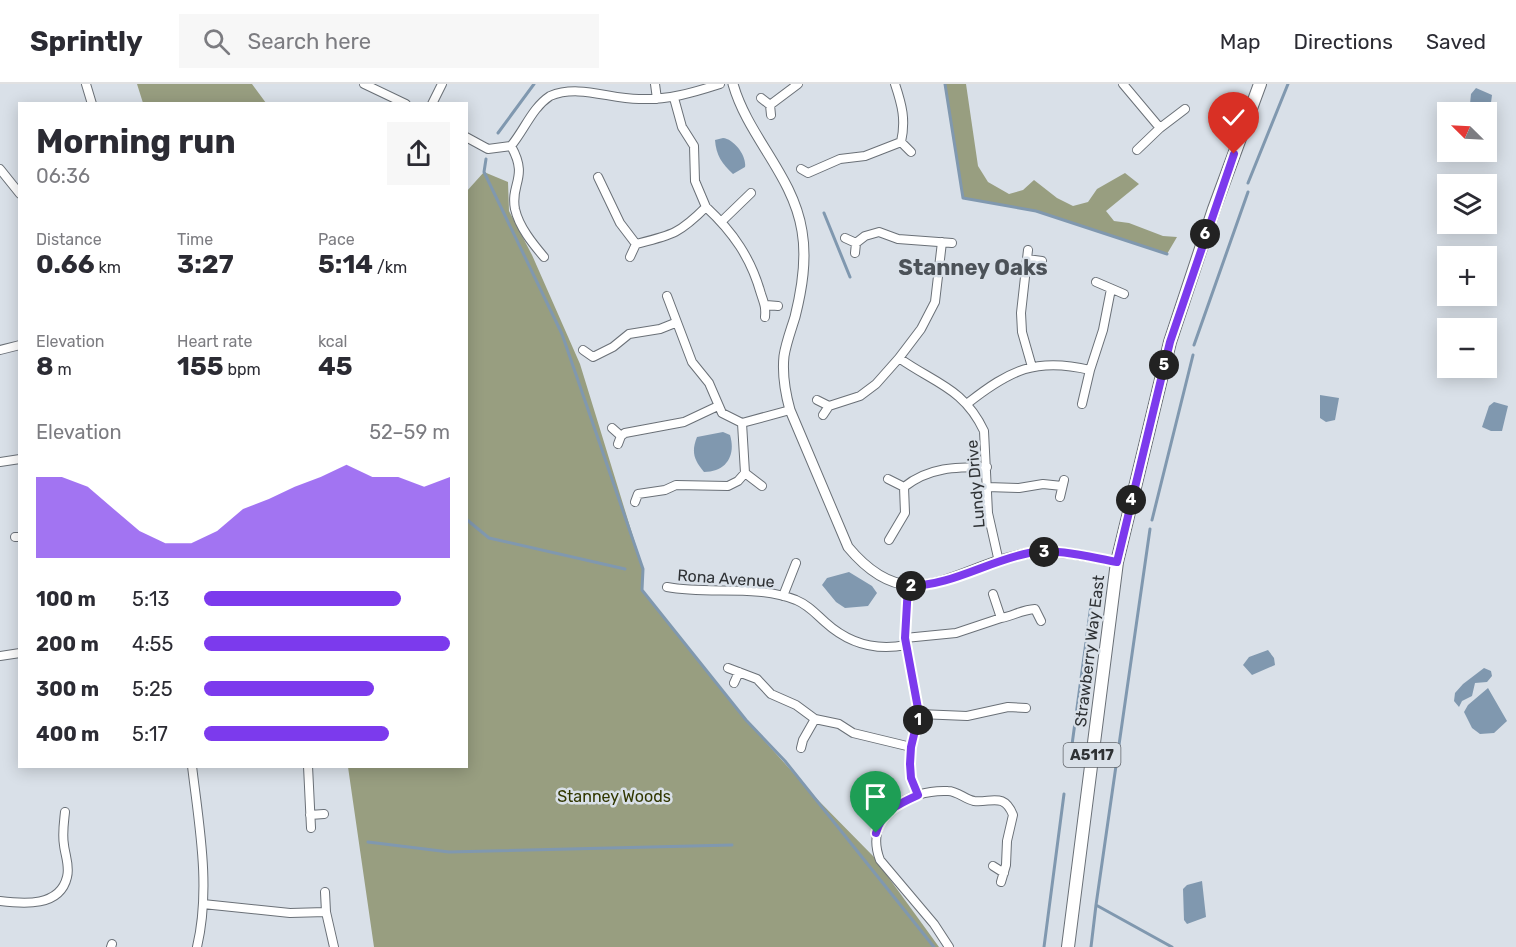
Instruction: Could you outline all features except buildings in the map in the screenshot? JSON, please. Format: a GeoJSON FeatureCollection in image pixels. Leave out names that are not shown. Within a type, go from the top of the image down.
{"type":"FeatureCollection","features":[{"type":"Feature","properties":{"kind":"main road","name":"Strawberry Way East"},"geometry":{"type":"LineString","coordinates":[[1068,947],[1117,562],[1170,342],[1258,86]]}},
{"type":"Feature","properties":{"kind":"street"},"geometry":{"type":"LineString","coordinates":[[86,84],[91,102]]}},
{"type":"Feature","properties":{"kind":"street"},"geometry":{"type":"LineString","coordinates":[[364,84],[389,100]]}},
{"type":"Feature","properties":{"kind":"street"},"geometry":{"type":"LineString","coordinates":[[433,102],[442,84]]}},
{"type":"Feature","properties":{"kind":"street"},"geometry":{"type":"LineString","coordinates":[[655,84],[657,99]]}},
{"type":"Feature","properties":{"kind":"street"},"geometry":{"type":"LineString","coordinates":[[511,146],[539,105],[563,86],[592,89],[636,99],[657,99],[674,98],[720,84]]}},
{"type":"Feature","properties":{"kind":"street"},"geometry":{"type":"LineString","coordinates":[[733,84],[738,102],[750,125],[794,198],[802,231],[804,278],[784,358],[785,392],[790,410],[848,547],[861,563],[875,573],[908,586],[939,582],[1030,553],[1056,552],[1117,562]]}},
{"type":"Feature","properties":{"kind":"street"},"geometry":{"type":"LineString","coordinates":[[770,105],[798,84]]}},
{"type":"Feature","properties":{"kind":"street"},"geometry":{"type":"LineString","coordinates":[[895,84],[903,109],[904,127],[901,142]]}},
{"type":"Feature","properties":{"kind":"street"},"geometry":{"type":"LineString","coordinates":[[1123,84],[1160,128]]}},
{"type":"Feature","properties":{"kind":"street"},"geometry":{"type":"LineString","coordinates":[[674,98],[682,127],[694,146],[695,181],[706,207],[722,221],[745,252],[758,279],[766,305],[765,317]]}},
{"type":"Feature","properties":{"kind":"street"},"geometry":{"type":"LineString","coordinates":[[761,98],[770,105],[771,115]]}},
{"type":"Feature","properties":{"kind":"street"},"geometry":{"type":"LineString","coordinates":[[1137,150],[1185,109]]}},
{"type":"Feature","properties":{"kind":"street"},"geometry":{"type":"LineString","coordinates":[[468,137],[488,148],[511,146]]}},
{"type":"Feature","properties":{"kind":"street"},"geometry":{"type":"LineString","coordinates":[[901,142],[911,152]]}},
{"type":"Feature","properties":{"kind":"street"},"geometry":{"type":"LineString","coordinates":[[808,183],[804,171],[840,159],[865,156],[901,142]]}},
{"type":"Feature","properties":{"kind":"street"},"geometry":{"type":"LineString","coordinates":[[511,146],[520,166],[515,210],[523,228],[544,257]]}},
{"type":"Feature","properties":{"kind":"street"},"geometry":{"type":"LineString","coordinates":[[0,169],[18,192]]}},
{"type":"Feature","properties":{"kind":"street"},"geometry":{"type":"LineString","coordinates":[[598,177],[620,223],[636,244]]}},
{"type":"Feature","properties":{"kind":"street"},"geometry":{"type":"LineString","coordinates":[[722,221],[751,193]]}},
{"type":"Feature","properties":{"kind":"street"},"geometry":{"type":"LineString","coordinates":[[636,244],[673,235],[688,225],[706,207]]}},
{"type":"Feature","properties":{"kind":"street"},"geometry":{"type":"LineString","coordinates":[[855,254],[856,243],[865,236],[879,232],[898,239],[952,243]]}},
{"type":"Feature","properties":{"kind":"street"},"geometry":{"type":"LineString","coordinates":[[845,237],[856,243]]}},
{"type":"Feature","properties":{"kind":"street"},"geometry":{"type":"LineString","coordinates":[[823,415],[829,406],[850,400],[869,390],[882,378],[921,329],[935,302],[942,242]]}},
{"type":"Feature","properties":{"kind":"street"},"geometry":{"type":"LineString","coordinates":[[630,257],[636,244]]}},
{"type":"Feature","properties":{"kind":"street"},"geometry":{"type":"LineString","coordinates":[[1028,250],[1021,313],[1022,332],[1032,367]]}},
{"type":"Feature","properties":{"kind":"street"},"geometry":{"type":"LineString","coordinates":[[1027,260],[1042,261]]}},
{"type":"Feature","properties":{"kind":"street"},"geometry":{"type":"LineString","coordinates":[[1096,282],[1124,294]]}},
{"type":"Feature","properties":{"kind":"street"},"geometry":{"type":"LineString","coordinates":[[1082,404],[1112,289]]}},
{"type":"Feature","properties":{"kind":"street"},"geometry":{"type":"LineString","coordinates":[[667,297],[675,323],[692,362],[709,383],[718,406],[729,418],[742,423],[790,410]]}},
{"type":"Feature","properties":{"kind":"street"},"geometry":{"type":"LineString","coordinates":[[766,305],[778,306]]}},
{"type":"Feature","properties":{"kind":"street"},"geometry":{"type":"LineString","coordinates":[[584,350],[592,361],[629,334],[660,329],[675,323]]}},
{"type":"Feature","properties":{"kind":"street"},"geometry":{"type":"LineString","coordinates":[[0,350],[18,346]]}},
{"type":"Feature","properties":{"kind":"street","name":"Lundy Drive"},"geometry":{"type":"LineString","coordinates":[[899,358],[945,385],[968,403],[984,430],[988,513],[999,562]]}},
{"type":"Feature","properties":{"kind":"street"},"geometry":{"type":"LineString","coordinates":[[968,403],[996,381],[1032,367],[1071,365],[1090,370]]}},
{"type":"Feature","properties":{"kind":"street"},"geometry":{"type":"LineString","coordinates":[[817,400],[829,406]]}},
{"type":"Feature","properties":{"kind":"street"},"geometry":{"type":"LineString","coordinates":[[612,428],[619,440],[637,430],[684,422],[718,406]]}},
{"type":"Feature","properties":{"kind":"street"},"geometry":{"type":"LineString","coordinates":[[635,494],[681,485],[728,486],[738,481],[745,473],[742,423]]}},
{"type":"Feature","properties":{"kind":"street"},"geometry":{"type":"LineString","coordinates":[[0,462],[18,459]]}},
{"type":"Feature","properties":{"kind":"street"},"geometry":{"type":"LineString","coordinates":[[904,487],[915,478],[933,470],[987,467]]}},
{"type":"Feature","properties":{"kind":"street"},"geometry":{"type":"LineString","coordinates":[[745,473],[762,486]]}},
{"type":"Feature","properties":{"kind":"street"},"geometry":{"type":"LineString","coordinates":[[888,479],[904,487]]}},
{"type":"Feature","properties":{"kind":"street"},"geometry":{"type":"LineString","coordinates":[[987,487],[1019,488],[1063,483],[1060,497]]}},
{"type":"Feature","properties":{"kind":"street"},"geometry":{"type":"LineString","coordinates":[[889,540],[905,513],[904,487]]}},
{"type":"Feature","properties":{"kind":"street","name":"Rona Avenue"},"geometry":{"type":"LineString","coordinates":[[783,596],[796,563]]}},
{"type":"Feature","properties":{"kind":"street"},"geometry":{"type":"LineString","coordinates":[[908,586],[905,641],[919,714],[911,747],[911,778],[918,795]]}},
{"type":"Feature","properties":{"kind":"street","name":"Rona Avenue"},"geometry":{"type":"LineString","coordinates":[[668,587],[696,591],[720,589],[783,596],[807,604],[834,630],[860,644],[880,646],[956,633],[1038,606],[1041,621]]}},
{"type":"Feature","properties":{"kind":"street"},"geometry":{"type":"LineString","coordinates":[[993,594],[1001,618]]}},
{"type":"Feature","properties":{"kind":"street"},"geometry":{"type":"LineString","coordinates":[[0,656],[18,653]]}},
{"type":"Feature","properties":{"kind":"street"},"geometry":{"type":"LineString","coordinates":[[728,668],[757,680],[771,694],[796,705],[815,719],[839,724],[852,733],[911,747]]}},
{"type":"Feature","properties":{"kind":"street"},"geometry":{"type":"LineString","coordinates":[[734,683],[739,672]]}},
{"type":"Feature","properties":{"kind":"street"},"geometry":{"type":"LineString","coordinates":[[919,714],[967,716],[1008,707],[1026,708]]}},
{"type":"Feature","properties":{"kind":"street"},"geometry":{"type":"LineString","coordinates":[[801,748],[815,719]]}},
{"type":"Feature","properties":{"kind":"street"},"geometry":{"type":"LineString","coordinates":[[192,768],[201,838],[203,904],[197,947]]}},
{"type":"Feature","properties":{"kind":"street"},"geometry":{"type":"LineString","coordinates":[[308,768],[311,828]]}},
{"type":"Feature","properties":{"kind":"street"},"geometry":{"type":"LineString","coordinates":[[949,947],[934,924],[880,860],[875,847],[879,823],[885,814],[895,806],[918,795],[949,791],[973,801],[991,799],[1007,805],[1013,815],[1006,842],[1007,856],[1001,882]]}},
{"type":"Feature","properties":{"kind":"street"},"geometry":{"type":"LineString","coordinates":[[0,901],[30,904],[48,899],[60,891],[68,876],[63,843],[65,812]]}},
{"type":"Feature","properties":{"kind":"street"},"geometry":{"type":"LineString","coordinates":[[310,815],[324,814]]}},
{"type":"Feature","properties":{"kind":"street"},"geometry":{"type":"LineString","coordinates":[[993,866],[1004,873]]}},
{"type":"Feature","properties":{"kind":"street"},"geometry":{"type":"LineString","coordinates":[[325,892],[326,912],[334,947]]}},
{"type":"Feature","properties":{"kind":"street"},"geometry":{"type":"LineString","coordinates":[[203,904],[290,913],[326,912]]}},
{"type":"Feature","properties":{"kind":"green space"},"geometry":{"type":"Polygon","coordinates":[[[137,84],[252,84],[265,102],[143,102],[137,84]]]}},
{"type":"Feature","properties":{"kind":"green space"},"geometry":{"type":"Polygon","coordinates":[[[945,84],[966,84],[978,166],[988,182],[1009,194],[1023,190],[1034,180],[1057,198],[1073,206],[1088,202],[1097,189],[1125,173],[1139,184],[1106,211],[1114,221],[1129,223],[1163,236],[1177,237],[1167,254],[1036,211],[963,198],[945,84]]]}},
{"type":"Feature","properties":{"kind":"green space","name":"Stanney Woods"},"geometry":{"type":"Polygon","coordinates":[[[484,172],[508,182],[509,211],[532,255],[580,364],[643,569],[642,590],[746,720],[814,796],[873,856],[939,947],[374,947],[348,768],[468,768],[468,190],[484,172]]]}},
{"type":"Feature","properties":{"kind":"water"},"geometry":{"type":"Polygon","coordinates":[[[1476,88],[1492,95],[1491,102],[1470,102],[1471,94],[1476,88]]]}},
{"type":"Feature","properties":{"kind":"water"},"geometry":{"type":"Polygon","coordinates":[[[723,138],[731,141],[744,158],[745,167],[733,174],[718,155],[715,140],[723,138]]]}},
{"type":"Feature","properties":{"kind":"water"},"geometry":{"type":"Polygon","coordinates":[[[1320,395],[1339,398],[1335,420],[1326,422],[1320,418],[1320,395]]]}},
{"type":"Feature","properties":{"kind":"water"},"geometry":{"type":"Polygon","coordinates":[[[1494,402],[1508,406],[1502,431],[1491,431],[1482,427],[1489,406],[1494,402]]]}},
{"type":"Feature","properties":{"kind":"water"},"geometry":{"type":"Polygon","coordinates":[[[723,432],[730,435],[732,442],[728,461],[719,469],[704,472],[694,456],[697,437],[723,432]]]}},
{"type":"Feature","properties":{"kind":"water"},"geometry":{"type":"Polygon","coordinates":[[[849,572],[872,586],[877,593],[868,606],[845,608],[836,602],[822,585],[827,578],[849,572]]]}},
{"type":"Feature","properties":{"kind":"water"},"geometry":{"type":"Polygon","coordinates":[[[1268,650],[1274,658],[1275,665],[1252,675],[1243,665],[1249,657],[1268,650]]]}},
{"type":"Feature","properties":{"kind":"water"},"geometry":{"type":"Polygon","coordinates":[[[1484,668],[1491,671],[1492,676],[1487,682],[1475,683],[1472,696],[1462,701],[1459,707],[1454,701],[1455,693],[1484,668]]]}},
{"type":"Feature","properties":{"kind":"water"},"geometry":{"type":"Polygon","coordinates":[[[1488,688],[1507,721],[1494,733],[1480,734],[1472,728],[1464,712],[1468,705],[1488,688]]]}},
{"type":"Feature","properties":{"kind":"water"},"geometry":{"type":"Polygon","coordinates":[[[1202,881],[1206,917],[1187,924],[1184,920],[1183,889],[1187,885],[1202,881]]]}},
{"type":"Feature","properties":{"kind":"waterway"},"geometry":{"type":"LineString","coordinates":[[498,133],[534,84]]}},
{"type":"Feature","properties":{"kind":"waterway"},"geometry":{"type":"LineString","coordinates":[[945,84],[963,198],[1036,211],[1167,254]]}},
{"type":"Feature","properties":{"kind":"waterway"},"geometry":{"type":"LineString","coordinates":[[1248,183],[1288,84]]}},
{"type":"Feature","properties":{"kind":"waterway"},"geometry":{"type":"LineString","coordinates":[[486,159],[484,172],[562,334],[643,569],[642,590],[746,720],[785,761],[934,947]]}},
{"type":"Feature","properties":{"kind":"waterway"},"geometry":{"type":"LineString","coordinates":[[1194,345],[1248,192]]}},
{"type":"Feature","properties":{"kind":"waterway"},"geometry":{"type":"LineString","coordinates":[[824,213],[850,277]]}},
{"type":"Feature","properties":{"kind":"waterway"},"geometry":{"type":"LineString","coordinates":[[1152,520],[1193,355]]}},
{"type":"Feature","properties":{"kind":"waterway"},"geometry":{"type":"LineString","coordinates":[[468,521],[489,538],[625,569]]}},
{"type":"Feature","properties":{"kind":"waterway"},"geometry":{"type":"LineString","coordinates":[[1096,905],[1150,529]]}},
{"type":"Feature","properties":{"kind":"waterway"},"geometry":{"type":"LineString","coordinates":[[1071,752],[1092,598]]}},
{"type":"Feature","properties":{"kind":"waterway"},"geometry":{"type":"LineString","coordinates":[[1044,947],[1064,794]]}},
{"type":"Feature","properties":{"kind":"waterway"},"geometry":{"type":"LineString","coordinates":[[368,842],[449,852],[732,845]]}},
{"type":"Feature","properties":{"kind":"waterway"},"geometry":{"type":"LineString","coordinates":[[1091,947],[1096,905],[1172,947]]}},
{"type":"Feature","properties":{"kind":"district","name":"Stanney Oaks"},"geometry":{"type":"Point","coordinates":[973,267]}},
{"type":"Feature","properties":{"kind":"route"},"geometry":{"type":"LineString","coordinates":[[876,833],[885,814],[895,806],[918,795],[911,778],[910,764],[911,747],[919,714],[905,638],[908,586],[939,582],[1030,553],[1056,552],[1117,562],[1170,342],[1234,154]]}}]}
